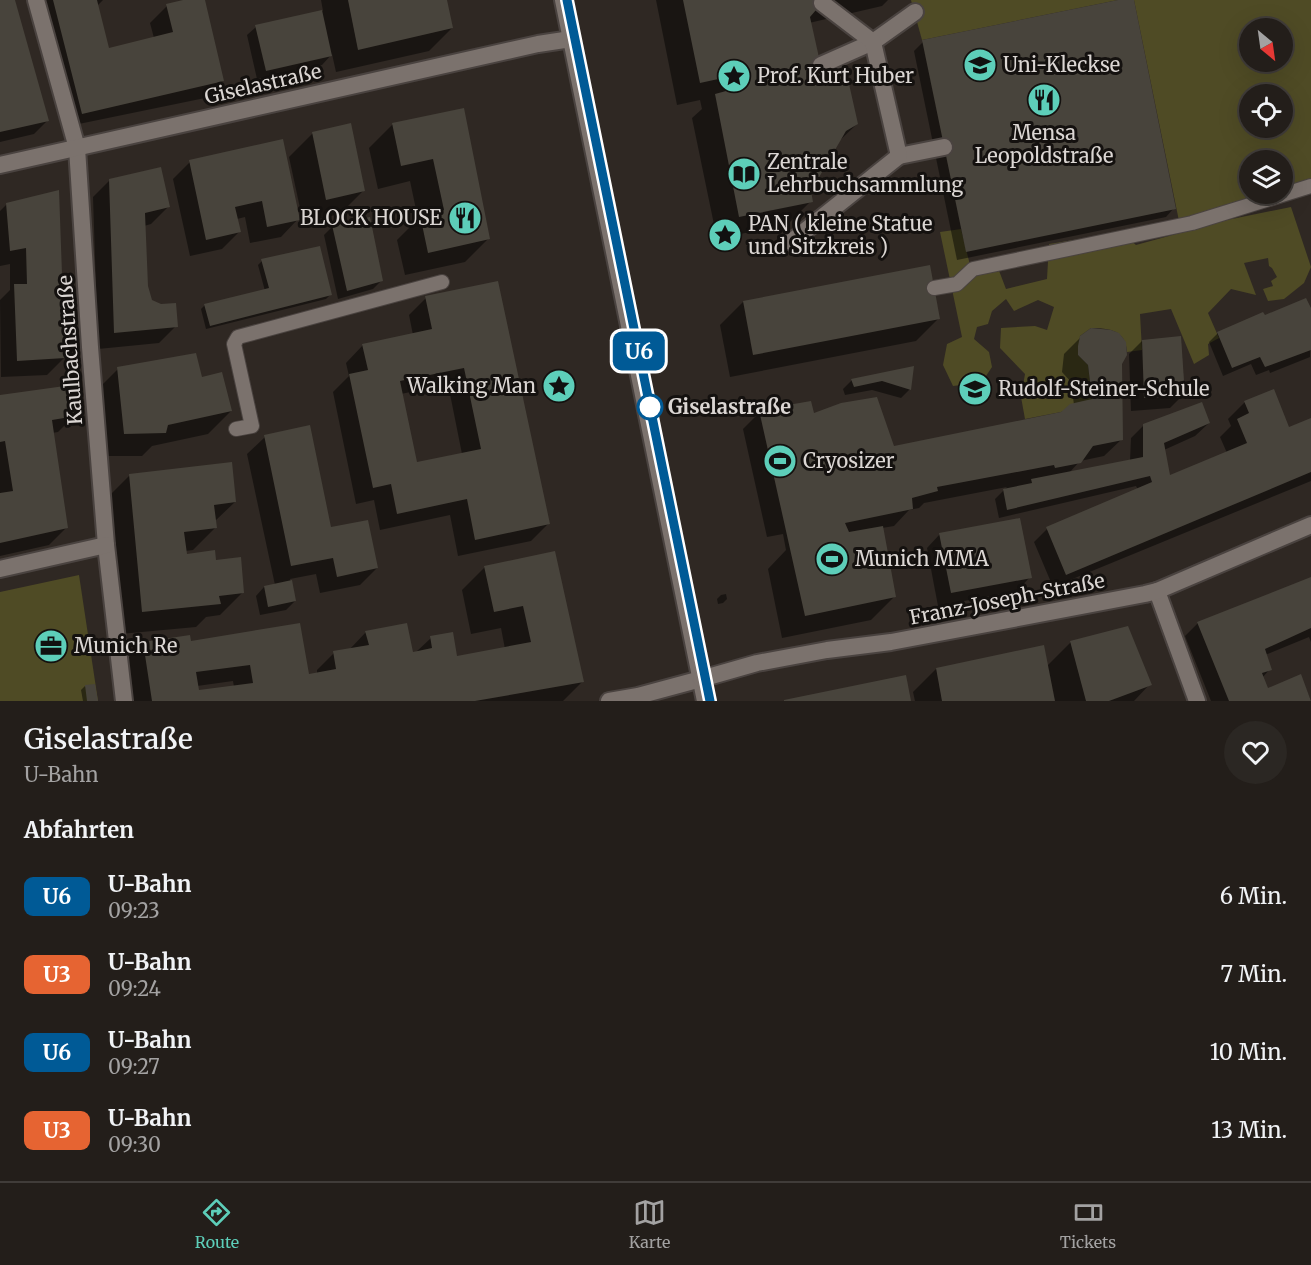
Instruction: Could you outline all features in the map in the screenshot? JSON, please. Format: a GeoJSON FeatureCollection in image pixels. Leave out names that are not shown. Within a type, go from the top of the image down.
{"type":"FeatureCollection","features":[{"type":"Feature","properties":{"kind":"street","name":"Kaulbachstraße"},"geometry":{"type":"LineString","coordinates":[[36,0],[77,148],[106,545],[124,701]]}},
{"type":"Feature","properties":{"kind":"street"},"geometry":{"type":"LineString","coordinates":[[563,0],[705,701]]}},
{"type":"Feature","properties":{"kind":"street"},"geometry":{"type":"LineString","coordinates":[[822,3],[873,42],[899,156]]}},
{"type":"Feature","properties":{"kind":"street"},"geometry":{"type":"LineString","coordinates":[[821,65],[873,42],[915,12]]}},
{"type":"Feature","properties":{"kind":"street","name":"Giselastraße"},"geometry":{"type":"LineString","coordinates":[[0,165],[538,44],[571,39]]}},
{"type":"Feature","properties":{"kind":"street"},"geometry":{"type":"LineString","coordinates":[[791,242],[899,156],[944,147]]}},
{"type":"Feature","properties":{"kind":"street","name":"Franz-Joseph-Straße"},"geometry":{"type":"LineString","coordinates":[[609,701],[638,696],[757,663],[827,650],[891,642],[1157,591],[1311,525]]}},
{"type":"Feature","properties":{"kind":"street"},"geometry":{"type":"LineString","coordinates":[[0,568],[106,545]]}},
{"type":"Feature","properties":{"kind":"street"},"geometry":{"type":"LineString","coordinates":[[1157,591],[1197,701]]}},
{"type":"Feature","properties":{"kind":"lane"},"geometry":{"type":"LineString","coordinates":[[934,288],[957,284],[973,269],[1192,223],[1311,186]]}},
{"type":"Feature","properties":{"kind":"lane"},"geometry":{"type":"LineString","coordinates":[[236,429],[252,426],[234,344],[238,337],[442,282]]}},
{"type":"Feature","properties":{"kind":"shaded area"},"geometry":{"type":"Polygon","coordinates":[[[911,0],[1118,0],[922,40],[911,0]]]}},
{"type":"Feature","properties":{"kind":"shaded area"},"geometry":{"type":"Polygon","coordinates":[[[1134,0],[1311,0],[1311,186],[1293,190],[1293,150],[1239,150],[1239,204],[1244,204],[1179,221],[1134,0]]]}},
{"type":"Feature","properties":{"kind":"shaded area"},"geometry":{"type":"Polygon","coordinates":[[[1291,207],[1311,267],[1304,283],[1284,299],[1268,301],[1263,289],[1273,286],[1271,281],[1277,277],[1269,266],[1268,258],[1244,263],[1256,295],[1231,289],[1208,313],[1219,338],[1208,344],[1209,355],[1194,364],[1171,309],[1140,314],[1142,350],[1127,352],[1120,335],[1110,330],[1091,328],[1080,336],[1078,355],[1088,365],[1092,399],[1061,412],[1025,419],[1021,397],[1025,374],[1000,348],[1001,328],[1035,326],[1047,330],[1054,307],[1038,300],[1014,311],[1006,299],[992,311],[988,324],[977,327],[974,339],[989,352],[992,367],[978,388],[970,384],[953,386],[943,365],[947,344],[962,337],[940,232],[961,229],[970,265],[998,268],[1006,289],[1047,279],[1049,244],[1086,238],[1099,247],[1130,240],[1136,245],[1227,220],[1291,207]]]}},
{"type":"Feature","properties":{"kind":"shaded area","name":"Munich Re"},"geometry":{"type":"Polygon","coordinates":[[[79,575],[98,701],[0,701],[0,592],[79,575]]]}},
{"type":"Feature","properties":{"kind":"building"},"geometry":{"type":"Polygon","coordinates":[[[0,0],[15,0],[49,121],[0,132],[0,0]]]}},
{"type":"Feature","properties":{"kind":"building"},"geometry":{"type":"Polygon","coordinates":[[[53,0],[97,0],[109,48],[173,32],[166,4],[183,0],[205,0],[224,81],[82,114],[53,0]]]}},
{"type":"Feature","properties":{"kind":"building"},"geometry":{"type":"Polygon","coordinates":[[[348,0],[447,0],[453,28],[358,50],[348,0]]]}},
{"type":"Feature","properties":{"kind":"building"},"geometry":{"type":"Polygon","coordinates":[[[683,0],[831,0],[822,3],[810,17],[822,71],[845,66],[858,124],[846,131],[811,191],[813,202],[739,217],[715,94],[726,91],[723,78],[700,83],[683,0]]]}},
{"type":"Feature","properties":{"kind":"building","name":"Mensa Leopoldstraße"},"geometry":{"type":"Polygon","coordinates":[[[1118,0],[1134,0],[1176,209],[966,252],[922,40],[1118,0]]]}},
{"type":"Feature","properties":{"kind":"building"},"geometry":{"type":"Polygon","coordinates":[[[322,10],[332,56],[266,71],[255,25],[322,10]]]}},
{"type":"Feature","properties":{"kind":"building"},"geometry":{"type":"Polygon","coordinates":[[[464,108],[490,239],[428,253],[420,215],[444,210],[433,159],[401,166],[392,123],[464,108]]]}},
{"type":"Feature","properties":{"kind":"building"},"geometry":{"type":"Polygon","coordinates":[[[351,123],[365,191],[326,200],[312,132],[351,123]]]}},
{"type":"Feature","properties":{"kind":"building"},"geometry":{"type":"Polygon","coordinates":[[[283,139],[300,220],[267,227],[262,201],[235,207],[241,232],[206,240],[189,160],[283,139]]]}},
{"type":"Feature","properties":{"kind":"building"},"geometry":{"type":"Polygon","coordinates":[[[161,167],[170,207],[145,213],[148,286],[152,300],[161,304],[176,303],[178,327],[114,333],[109,179],[161,167]]]}},
{"type":"Feature","properties":{"kind":"building"},"geometry":{"type":"Polygon","coordinates":[[[59,190],[65,358],[17,361],[14,284],[27,284],[26,248],[10,251],[6,203],[59,190]]]}},
{"type":"Feature","properties":{"kind":"building"},"geometry":{"type":"Polygon","coordinates":[[[370,217],[383,281],[347,291],[332,225],[370,217]]]}},
{"type":"Feature","properties":{"kind":"building"},"geometry":{"type":"Polygon","coordinates":[[[320,246],[332,295],[210,326],[204,304],[269,288],[261,259],[320,246]]]}},
{"type":"Feature","properties":{"kind":"building"},"geometry":{"type":"Polygon","coordinates":[[[930,265],[940,319],[753,355],[743,301],[930,265]]]}},
{"type":"Feature","properties":{"kind":"building"},"geometry":{"type":"Polygon","coordinates":[[[498,281],[550,524],[475,540],[467,499],[397,514],[391,484],[373,488],[349,374],[368,370],[362,344],[432,329],[425,296],[498,281]],[[464,368],[400,381],[417,462],[481,449],[464,368]]]}},
{"type":"Feature","properties":{"kind":"building"},"geometry":{"type":"Polygon","coordinates":[[[1306,298],[1311,308],[1311,350],[1265,367],[1260,357],[1232,368],[1217,332],[1263,312],[1265,315],[1306,298]]]}},
{"type":"Feature","properties":{"kind":"building"},"geometry":{"type":"Polygon","coordinates":[[[1091,328],[1119,333],[1126,342],[1127,355],[1122,364],[1123,440],[1093,446],[1081,463],[1055,468],[1054,465],[937,487],[938,491],[912,498],[913,509],[845,523],[849,532],[883,526],[896,597],[805,616],[759,410],[811,401],[814,413],[841,403],[877,397],[894,446],[1061,412],[1070,404],[1092,399],[1088,365],[1078,355],[1080,336],[1091,328]]]}},
{"type":"Feature","properties":{"kind":"building"},"geometry":{"type":"Polygon","coordinates":[[[1181,336],[1185,396],[1144,398],[1142,340],[1181,336]]]}},
{"type":"Feature","properties":{"kind":"building"},"geometry":{"type":"Polygon","coordinates":[[[196,353],[202,377],[222,372],[232,411],[168,425],[166,433],[124,434],[117,367],[196,353]]]}},
{"type":"Feature","properties":{"kind":"building"},"geometry":{"type":"Polygon","coordinates":[[[914,366],[911,390],[882,381],[854,387],[851,379],[914,366]]]}},
{"type":"Feature","properties":{"kind":"building"},"geometry":{"type":"Polygon","coordinates":[[[72,385],[76,416],[52,420],[68,528],[0,543],[0,493],[13,491],[5,441],[0,442],[0,395],[72,385]]]}},
{"type":"Feature","properties":{"kind":"building"},"geometry":{"type":"Polygon","coordinates":[[[1274,389],[1289,427],[1311,418],[1311,472],[1066,575],[1046,527],[1152,482],[1150,476],[1007,510],[1003,489],[1032,483],[1031,479],[1143,457],[1143,424],[1202,402],[1210,423],[1164,443],[1170,475],[1247,443],[1237,419],[1249,413],[1244,401],[1274,389]]]}},
{"type":"Feature","properties":{"kind":"building"},"geometry":{"type":"Polygon","coordinates":[[[310,425],[331,527],[368,520],[378,568],[337,577],[333,558],[291,566],[264,435],[310,425]]]}},
{"type":"Feature","properties":{"kind":"building","name":"Munich Re"},"geometry":{"type":"Polygon","coordinates":[[[232,462],[236,502],[214,505],[217,528],[184,532],[187,554],[215,550],[216,560],[241,557],[244,593],[219,596],[221,604],[142,612],[129,474],[232,462]]]}},
{"type":"Feature","properties":{"kind":"building"},"geometry":{"type":"Polygon","coordinates":[[[1020,518],[1032,578],[951,593],[939,533],[1020,518]]]}},
{"type":"Feature","properties":{"kind":"building"},"geometry":{"type":"Polygon","coordinates":[[[555,551],[584,682],[475,701],[152,701],[143,642],[190,635],[191,641],[300,623],[309,674],[336,669],[333,651],[369,645],[365,631],[407,623],[413,652],[432,648],[430,636],[453,632],[457,656],[531,642],[523,606],[494,612],[484,566],[555,551]],[[250,665],[196,672],[199,690],[253,683],[250,665]]]}},
{"type":"Feature","properties":{"kind":"building"},"geometry":{"type":"Polygon","coordinates":[[[1311,577],[1311,628],[1265,649],[1272,670],[1262,673],[1268,688],[1301,674],[1311,701],[1229,701],[1197,622],[1311,577]]]}},
{"type":"Feature","properties":{"kind":"building"},"geometry":{"type":"Polygon","coordinates":[[[292,580],[296,601],[268,607],[264,586],[292,580]]]}},
{"type":"Feature","properties":{"kind":"building"},"geometry":{"type":"Polygon","coordinates":[[[1128,626],[1152,685],[1109,701],[1086,701],[1070,641],[1128,626]]]}},
{"type":"Feature","properties":{"kind":"building"},"geometry":{"type":"Polygon","coordinates":[[[1044,645],[1055,701],[942,701],[936,668],[1044,645]]]}},
{"type":"Feature","properties":{"kind":"building"},"geometry":{"type":"Polygon","coordinates":[[[906,675],[911,701],[784,701],[784,700],[906,675]]]}},
{"type":"Feature","properties":{"kind":"building"},"geometry":{"type":"Polygon","coordinates":[[[95,684],[98,701],[87,701],[85,685],[95,684]]]}},
{"type":"Feature","properties":{"kind":"metro line","name":"U6"},"geometry":{"type":"LineString","coordinates":[[567,0],[710,701]]}},
{"type":"Feature","properties":{"kind":"place","name":"Uni-Kleckse"},"geometry":{"type":"Point","coordinates":[980,65]}},
{"type":"Feature","properties":{"kind":"place","name":"Prof. Kurt Huber"},"geometry":{"type":"Point","coordinates":[734,76]}},
{"type":"Feature","properties":{"kind":"place","name":"Mensa Leopoldstraße"},"geometry":{"type":"Point","coordinates":[1044,100]}},
{"type":"Feature","properties":{"kind":"place","name":"Zentrale Lehrbuchsammlung"},"geometry":{"type":"Point","coordinates":[744,174]}},
{"type":"Feature","properties":{"kind":"place","name":"BLOCK HOUSE"},"geometry":{"type":"Point","coordinates":[465,218]}},
{"type":"Feature","properties":{"kind":"place","name":"PAN ( kleine Statue und Sitzkreis )"},"geometry":{"type":"Point","coordinates":[725,235]}},
{"type":"Feature","properties":{"kind":"place","name":"Walking Man"},"geometry":{"type":"Point","coordinates":[559,386]}},
{"type":"Feature","properties":{"kind":"place","name":"Rudolf-Steiner-Schule"},"geometry":{"type":"Point","coordinates":[975,389]}},
{"type":"Feature","properties":{"kind":"place","name":"Giselastraße"},"geometry":{"type":"Point","coordinates":[650,407]}},
{"type":"Feature","properties":{"kind":"place","name":"Cryosizer"},"geometry":{"type":"Point","coordinates":[780,461]}},
{"type":"Feature","properties":{"kind":"place","name":"Munich MMA"},"geometry":{"type":"Point","coordinates":[832,559]}},
{"type":"Feature","properties":{"kind":"place","name":"Munich Re"},"geometry":{"type":"Point","coordinates":[51,646]}}]}
